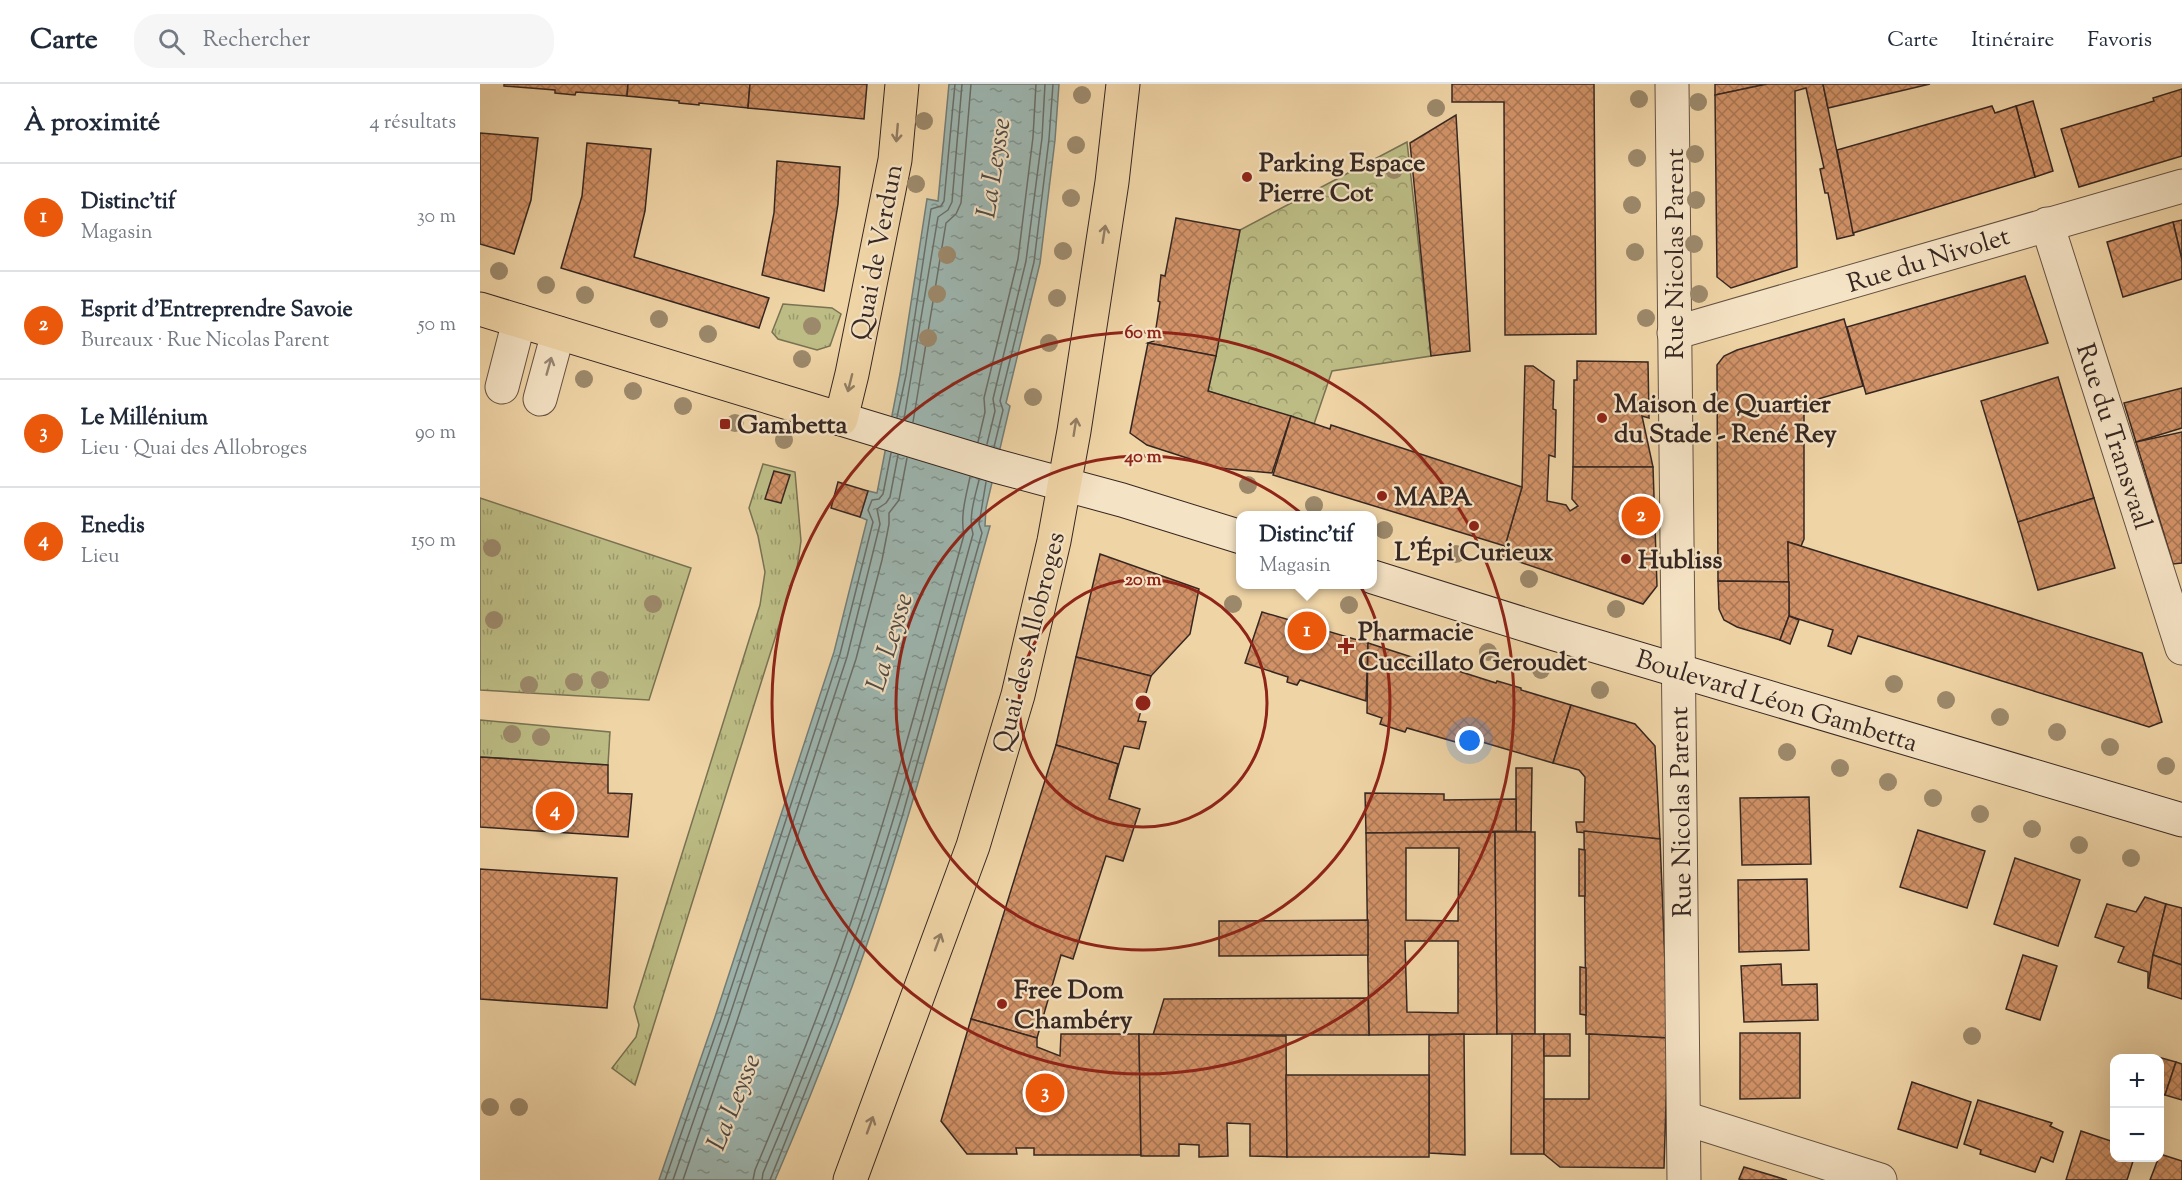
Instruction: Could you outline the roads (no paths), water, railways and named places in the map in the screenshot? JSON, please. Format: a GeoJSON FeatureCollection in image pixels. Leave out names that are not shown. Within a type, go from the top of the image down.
{"type":"FeatureCollection","features":[{"type":"Feature","properties":{"kind":"main road","name":"Quai de Verdun"},"geometry":{"type":"LineString","coordinates":[[841,419],[895,160],[902,84]]}},
{"type":"Feature","properties":{"kind":"main road","name":"Quai des Allobroges"},"geometry":{"type":"LineString","coordinates":[[850,1180],[973,846],[1018,695],[1064,484],[1112,182],[1123,84]]}},
{"type":"Feature","properties":{"kind":"main road"},"geometry":{"type":"LineString","coordinates":[[480,309],[841,419]]}},
{"type":"Feature","properties":{"kind":"street","name":"Rue Nicolas Parent"},"geometry":{"type":"LineString","coordinates":[[1672,84],[1684,1180]]}},
{"type":"Feature","properties":{"kind":"street","name":"Rue du Nivolet"},"geometry":{"type":"LineString","coordinates":[[1674,333],[2182,186]]}},
{"type":"Feature","properties":{"kind":"street","name":"Rue du Transvaal"},"geometry":{"type":"LineString","coordinates":[[2047,224],[2182,648]]}},
{"type":"Feature","properties":{"kind":"street"},"geometry":{"type":"LineString","coordinates":[[502,387],[519,321]]}},
{"type":"Feature","properties":{"kind":"street"},"geometry":{"type":"LineString","coordinates":[[540,399],[558,333]]}},
{"type":"Feature","properties":{"kind":"street"},"geometry":{"type":"LineString","coordinates":[[841,419],[1236,536]]}},
{"type":"Feature","properties":{"kind":"street","name":"Boulevard Léon Gambetta"},"geometry":{"type":"LineString","coordinates":[[1377,579],[2182,820]]}},
{"type":"Feature","properties":{"kind":"street"},"geometry":{"type":"LineString","coordinates":[[1684,1118],[1880,1180]]}},
{"type":"Feature","properties":{"kind":"water","name":"La Leysse"},"geometry":{"type":"Polygon","coordinates":[[[949,84],[1059,84],[1055,140],[1040,263],[1006,403],[1010,406],[986,508],[985,526],[990,526],[898,850],[859,968],[775,1180],[659,1180],[715,1017],[834,652],[867,520],[860,517],[868,491],[877,493],[900,374],[927,199],[938,201],[949,84]]]}},
{"type":"Feature","properties":{"kind":"place","name":"Parking Espace Pierre Cot"},"geometry":{"type":"Point","coordinates":[1247,177]}},
{"type":"Feature","properties":{"kind":"place","name":"Maison de Quartier du Stade - René Rey"},"geometry":{"type":"Point","coordinates":[1602,418]}},
{"type":"Feature","properties":{"kind":"place","name":"Gambetta"},"geometry":{"type":"Point","coordinates":[725,424]}},
{"type":"Feature","properties":{"kind":"place","name":"MAPA"},"geometry":{"type":"Point","coordinates":[1382,496]}},
{"type":"Feature","properties":{"kind":"place","name":"Esprit d'Entreprendre Savoie"},"geometry":{"type":"Point","coordinates":[1641,516]}},
{"type":"Feature","properties":{"kind":"place","name":"L'Épi Curieux"},"geometry":{"type":"Point","coordinates":[1474,526]}},
{"type":"Feature","properties":{"kind":"place","name":"Hubliss"},"geometry":{"type":"Point","coordinates":[1626,559]}},
{"type":"Feature","properties":{"kind":"place","name":"Distinc'tif"},"geometry":{"type":"Point","coordinates":[1307,631]}},
{"type":"Feature","properties":{"kind":"place","name":"Pharmacie Cuccillato Geroudet"},"geometry":{"type":"Point","coordinates":[1346,646]}},
{"type":"Feature","properties":{"kind":"place","name":"Enedis"},"geometry":{"type":"Point","coordinates":[555,811]}},
{"type":"Feature","properties":{"kind":"place","name":"Free Dom Chambéry"},"geometry":{"type":"Point","coordinates":[1002,1004]}},
{"type":"Feature","properties":{"kind":"place","name":"Le Millénium"},"geometry":{"type":"Point","coordinates":[1045,1093]}}]}
